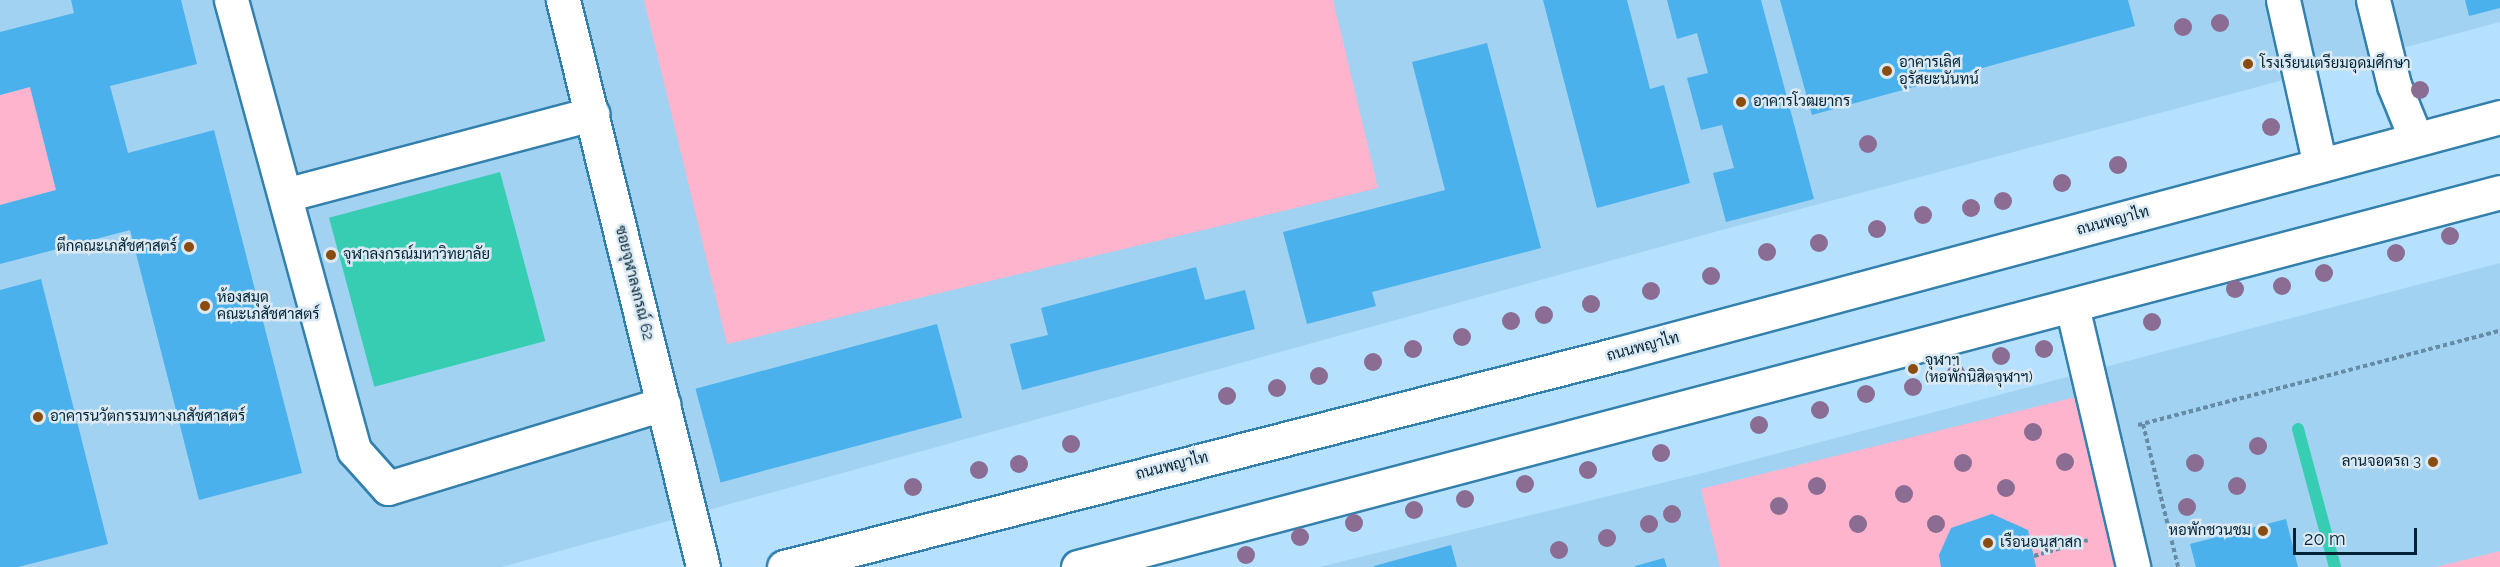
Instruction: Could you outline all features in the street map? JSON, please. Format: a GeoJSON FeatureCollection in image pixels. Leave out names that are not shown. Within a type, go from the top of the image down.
{"type":"FeatureCollection","features":[{"type":"Feature","properties":{"kind":"main road"},"geometry":{"type":"LineString","coordinates":[[231,0],[354,450],[388,488],[663,404]]}},
{"type":"Feature","properties":{"kind":"main road","name":"ซอยจุฬาลงกรณ์ 62"},"geometry":{"type":"LineString","coordinates":[[563,0],[592,114],[660,352],[663,404],[703,567]]}},
{"type":"Feature","properties":{"kind":"main road"},"geometry":{"type":"LineString","coordinates":[[2283,0],[2320,165]]}},
{"type":"Feature","properties":{"kind":"main road"},"geometry":{"type":"LineString","coordinates":[[2373,0],[2394,85],[2416,140]]}},
{"type":"Feature","properties":{"kind":"main road"},"geometry":{"type":"LineString","coordinates":[[285,195],[592,114]]}},
{"type":"Feature","properties":{"kind":"main road","name":"ถนนพญาไท"},"geometry":{"type":"LineString","coordinates":[[784,567],[1618,354],[2500,117]]}},
{"type":"Feature","properties":{"kind":"main road"},"geometry":{"type":"LineString","coordinates":[[1078,567],[2500,192]]}},
{"type":"Feature","properties":{"kind":"main road"},"geometry":{"type":"LineString","coordinates":[[2072,306],[2133,567]]}},
{"type":"Feature","properties":{"kind":"path"},"geometry":{"type":"LineString","coordinates":[[2101,436],[2500,331]]}},
{"type":"Feature","properties":{"kind":"path"},"geometry":{"type":"LineString","coordinates":[[2143,424],[2178,567]]}},
{"type":"Feature","properties":{"kind":"shaded area"},"geometry":{"type":"Polygon","coordinates":[[[0,0],[2500,0],[2500,22],[1718,231],[502,567],[0,567],[0,0]]]}},
{"type":"Feature","properties":{"kind":"shaded area"},"geometry":{"type":"Polygon","coordinates":[[[644,0],[1333,0],[1378,188],[727,344],[644,0]]]}},
{"type":"Feature","properties":{"kind":"shaded area"},"geometry":{"type":"Polygon","coordinates":[[[30,87],[56,190],[0,205],[0,95],[30,87]]]}},
{"type":"Feature","properties":{"kind":"shaded area"},"geometry":{"type":"Polygon","coordinates":[[[500,172],[545,341],[374,387],[329,218],[500,172]]]}},
{"type":"Feature","properties":{"kind":"shaded area"},"geometry":{"type":"Polygon","coordinates":[[[2500,263],[2500,567],[1319,567],[1707,472],[2500,263]]]}},
{"type":"Feature","properties":{"kind":"shaded area"},"geometry":{"type":"Polygon","coordinates":[[[2080,396],[2121,567],[1720,567],[1701,489],[2080,396]]]}},
{"type":"Feature","properties":{"kind":"shaded area"},"geometry":{"type":"Polygon","coordinates":[[[2500,551],[2500,567],[2436,567],[2500,551]]]}},
{"type":"Feature","properties":{"kind":"building","name":"ตึกคณะเภสัชศาสตร์"},"geometry":{"type":"Polygon","coordinates":[[[71,0],[181,0],[197,64],[110,86],[128,153],[214,130],[302,473],[199,500],[130,230],[0,264],[0,205],[56,190],[30,87],[0,95],[0,32],[74,13],[71,0]]]}},
{"type":"Feature","properties":{"kind":"building"},"geometry":{"type":"Polygon","coordinates":[[[1543,0],[1627,0],[1650,89],[1664,85],[1690,183],[1597,208],[1543,0]]]}},
{"type":"Feature","properties":{"kind":"building","name":"อาคารโวฒยากร"},"geometry":{"type":"Polygon","coordinates":[[[1667,0],[1761,0],[1814,199],[1726,222],[1713,173],[1734,168],[1722,125],[1701,130],[1687,78],[1708,73],[1697,33],[1677,39],[1667,0]]]}},
{"type":"Feature","properties":{"kind":"building","name":"อาคารเลิศ อุรัสยะนันทน์"},"geometry":{"type":"Polygon","coordinates":[[[1780,0],[2128,0],[2135,26],[1812,115],[1780,0]]]}},
{"type":"Feature","properties":{"kind":"building"},"geometry":{"type":"Polygon","coordinates":[[[2465,0],[2500,0],[2500,8],[2469,16],[2465,0]]]}},
{"type":"Feature","properties":{"kind":"building"},"geometry":{"type":"Polygon","coordinates":[[[1487,43],[1541,248],[1372,292],[1376,306],[1307,324],[1283,232],[1445,190],[1412,62],[1487,43]]]}},
{"type":"Feature","properties":{"kind":"building"},"geometry":{"type":"Polygon","coordinates":[[[1196,267],[1205,300],[1245,290],[1255,329],[1022,390],[1010,344],[1048,335],[1041,308],[1196,267]]]}},
{"type":"Feature","properties":{"kind":"building","name":"อาคารนวัตกรรมทางเภสัชศาสตร์"},"geometry":{"type":"Polygon","coordinates":[[[41,279],[108,544],[18,567],[0,567],[0,290],[41,279]]]}},
{"type":"Feature","properties":{"kind":"building"},"geometry":{"type":"Polygon","coordinates":[[[937,324],[962,418],[721,482],[696,389],[937,324]]]}},
{"type":"Feature","properties":{"kind":"building","name":"เรือนอนุสาสก"},"geometry":{"type":"Polygon","coordinates":[[[1992,514],[2028,530],[2036,567],[1941,567],[1939,555],[1951,528],[1992,514]]]}},
{"type":"Feature","properties":{"kind":"building","name":"หอพักชวนชม"},"geometry":{"type":"Polygon","coordinates":[[[2286,519],[2298,567],[2196,567],[2190,544],[2286,519]]]}},
{"type":"Feature","properties":{"kind":"building"},"geometry":{"type":"Polygon","coordinates":[[[1451,545],[1457,567],[1374,567],[1374,566],[1451,545]]]}},
{"type":"Feature","properties":{"kind":"building"},"geometry":{"type":"Polygon","coordinates":[[[1664,558],[1667,567],[1635,567],[1635,566],[1664,558]]]}},
{"type":"Feature","properties":{"kind":"waterway"},"geometry":{"type":"LineString","coordinates":[[2298,429],[2335,567]]}},
{"type":"Feature","properties":{"kind":"place","name":"โรงเรียนเตรียมอุดมศึกษา"},"geometry":{"type":"Point","coordinates":[2248,64]}},
{"type":"Feature","properties":{"kind":"place","name":"อาคารเลิศ อุรัสยะนันทน์"},"geometry":{"type":"Point","coordinates":[1887,71]}},
{"type":"Feature","properties":{"kind":"place","name":"อาคารโวฒยากร"},"geometry":{"type":"Point","coordinates":[1741,102]}},
{"type":"Feature","properties":{"kind":"place","name":"ตึกคณะเภสัชศาสตร์"},"geometry":{"type":"Point","coordinates":[189,247]}},
{"type":"Feature","properties":{"kind":"place","name":"จุฬาลงกรณ์มหาวิทยาลัย"},"geometry":{"type":"Point","coordinates":[331,255]}},
{"type":"Feature","properties":{"kind":"place","name":"ห้องสมุด คณะเภสัชศาสตร์"},"geometry":{"type":"Point","coordinates":[205,306]}},
{"type":"Feature","properties":{"kind":"place","name":"จุฬาฯ (หอพักนิสิตจุฬาฯ)"},"geometry":{"type":"Point","coordinates":[1913,369]}},
{"type":"Feature","properties":{"kind":"place","name":"อาคารนวัตกรรมทางเภสัชศาสตร์"},"geometry":{"type":"Point","coordinates":[38,417]}},
{"type":"Feature","properties":{"kind":"place","name":"ลานจอดรถ 3"},"geometry":{"type":"Point","coordinates":[2433,462]}},
{"type":"Feature","properties":{"kind":"place","name":"หอพักชวนชม"},"geometry":{"type":"Point","coordinates":[2263,531]}},
{"type":"Feature","properties":{"kind":"place","name":"เรือนอนุสาสก"},"geometry":{"type":"Point","coordinates":[1988,543]}}]}
